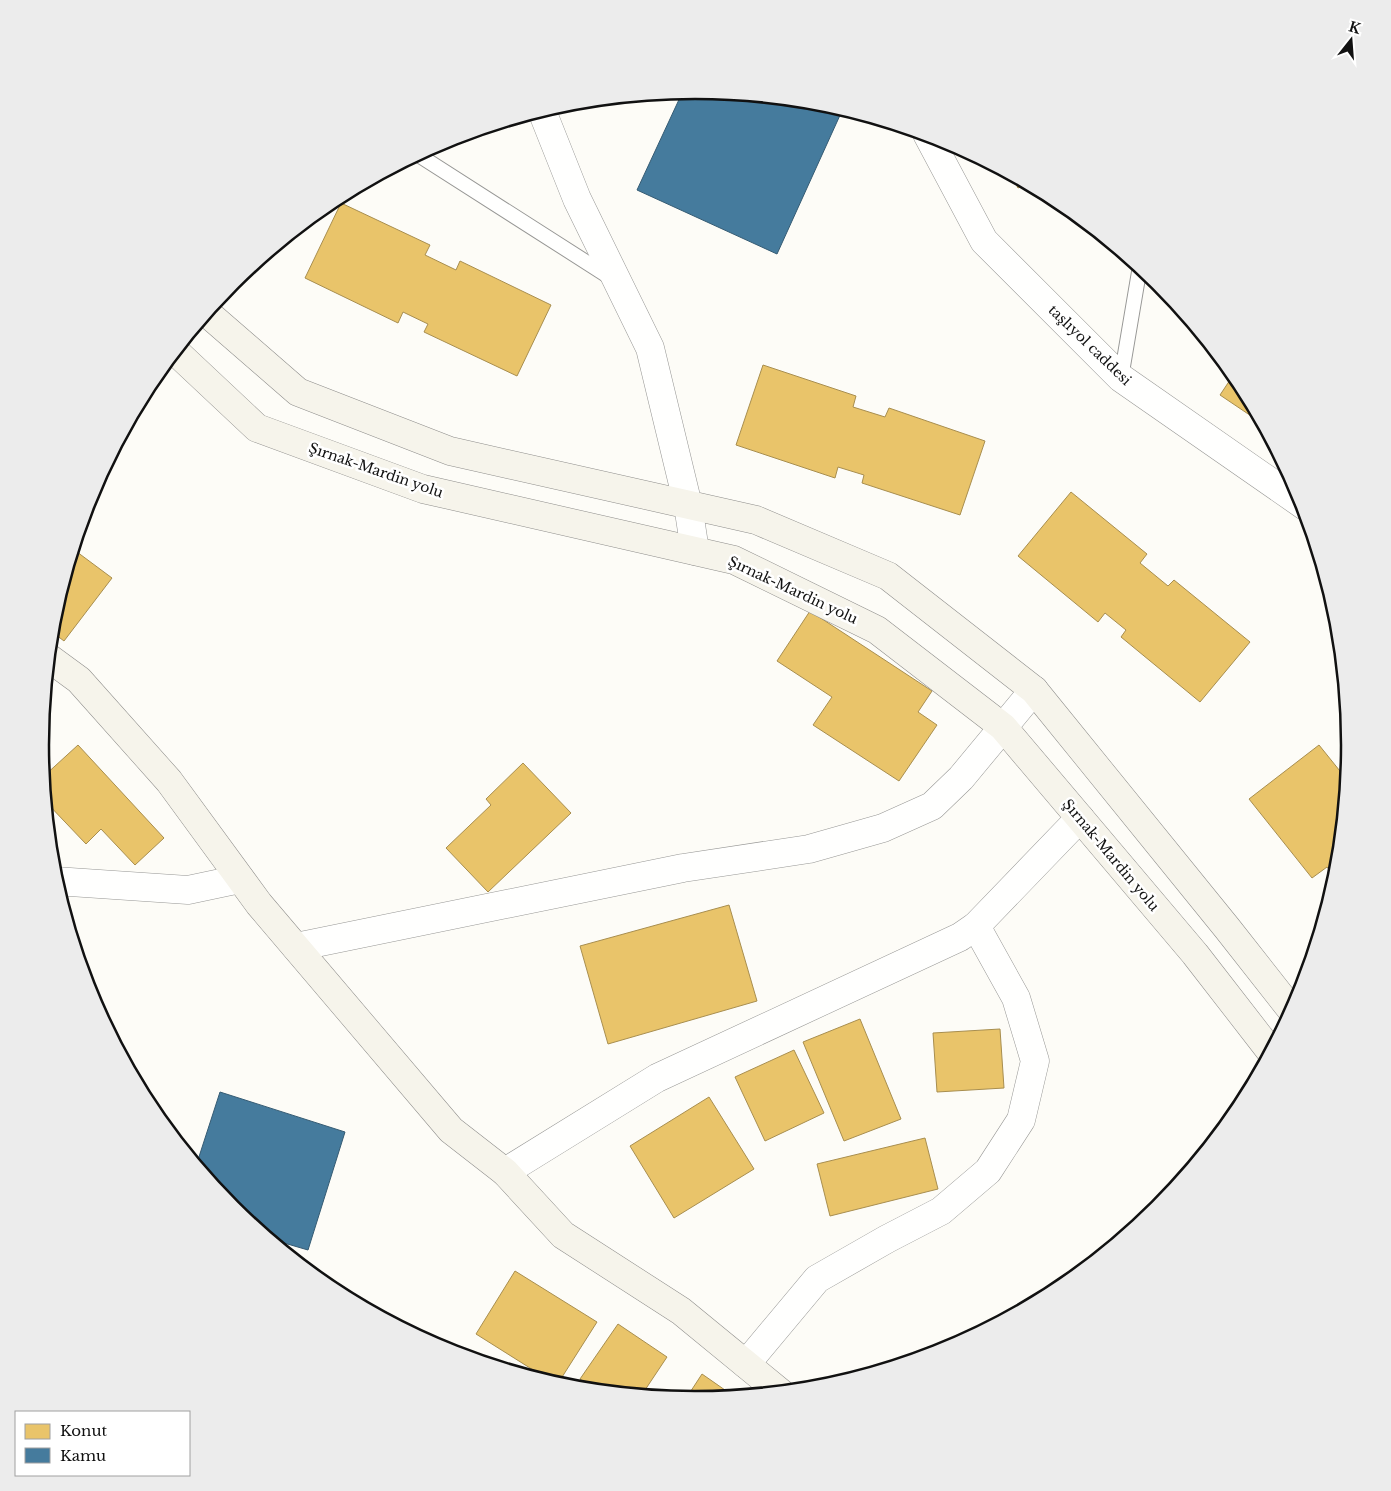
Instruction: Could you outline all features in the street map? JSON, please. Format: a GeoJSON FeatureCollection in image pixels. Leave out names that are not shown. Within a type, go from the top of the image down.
{"type":"FeatureCollection","features":[{"type":"Feature","properties":{"kind":"street"},"geometry":{"type":"LineString","coordinates":[[545,117],[577,199],[650,348],[688,505],[696,551]]}},
{"type":"Feature","properties":{"kind":"street","name":"taşlıyol caddesi"},"geometry":{"type":"LineString","coordinates":[[932,144],[984,241],[1120,378],[1293,498]]}},
{"type":"Feature","properties":{"kind":"street"},"geometry":{"type":"LineString","coordinates":[[212,316],[298,392],[450,451],[756,520],[888,576],[1034,690],[1288,1005]]}},
{"type":"Feature","properties":{"kind":"street","name":"Şırnak-Mardin yolu"},"geometry":{"type":"LineString","coordinates":[[180,355],[257,428],[423,489],[734,560],[877,630],[1003,727],[1195,954],[1268,1047]]}},
{"type":"Feature","properties":{"kind":"street"},"geometry":{"type":"LineString","coordinates":[[54,662],[79,680],[169,781],[259,904],[451,1130],[505,1172],[563,1235],[681,1311],[775,1387]]}},
{"type":"Feature","properties":{"kind":"street"},"geometry":{"type":"LineString","coordinates":[[296,948],[683,868],[809,849],[883,828],[932,806],[961,778],[1034,690]]}},
{"type":"Feature","properties":{"kind":"street"},"geometry":{"type":"LineString","coordinates":[[505,1172],[657,1078],[960,937],[976,926],[1080,818]]}},
{"type":"Feature","properties":{"kind":"street"},"geometry":{"type":"LineString","coordinates":[[63,882],[188,890],[240,878]]}},
{"type":"Feature","properties":{"kind":"street"},"geometry":{"type":"LineString","coordinates":[[746,1364],[818,1279],[940,1211],[988,1171],[1021,1120],[1035,1061],[1016,998],[976,926]]}},
{"type":"Feature","properties":{"kind":"lane"},"geometry":{"type":"LineString","coordinates":[[424,158],[618,283]]}},
{"type":"Feature","properties":{"kind":"lane"},"geometry":{"type":"LineString","coordinates":[[1120,378],[1138,274]]}},
{"type":"Feature","properties":{"kind":"building: Konut"},"geometry":{"type":"Polygon","coordinates":[[[343,204],[430,245],[425,255],[456,270],[460,261],[551,305],[517,376],[424,332],[428,324],[403,312],[398,323],[305,278],[340,206],[343,204]]]}},
{"type":"Feature","properties":{"kind":"building: Konut"},"geometry":{"type":"Polygon","coordinates":[[[763,365],[856,396],[853,407],[885,417],[889,408],[985,441],[960,515],[862,483],[864,475],[838,467],[835,478],[736,445],[763,365]]]}},
{"type":"Feature","properties":{"kind":"building: Konut"},"geometry":{"type":"Polygon","coordinates":[[[1229,381],[1253,417],[1220,395],[1229,381]]]}},
{"type":"Feature","properties":{"kind":"building: Konut"},"geometry":{"type":"Polygon","coordinates":[[[1071,492],[1147,554],[1140,563],[1168,586],[1174,580],[1250,642],[1200,702],[1121,637],[1126,630],[1105,613],[1098,622],[1018,556],[1071,492]]]}},
{"type":"Feature","properties":{"kind":"building: Konut"},"geometry":{"type":"Polygon","coordinates":[[[78,553],[112,578],[64,641],[58,636],[78,553]]]}},
{"type":"Feature","properties":{"kind":"building: Konut"},"geometry":{"type":"Polygon","coordinates":[[[810,611],[932,691],[918,712],[937,725],[899,781],[813,725],[832,697],[777,661],[810,611]]]}},
{"type":"Feature","properties":{"kind":"building: Konut"},"geometry":{"type":"Polygon","coordinates":[[[78,745],[164,838],[135,865],[101,829],[86,844],[52,808],[50,771],[78,745]]]}},
{"type":"Feature","properties":{"kind":"building: Konut"},"geometry":{"type":"Polygon","coordinates":[[[1319,745],[1341,773],[1337,830],[1330,871],[1327,867],[1312,878],[1249,799],[1319,745]]]}},
{"type":"Feature","properties":{"kind":"building: Konut"},"geometry":{"type":"Polygon","coordinates":[[[523,763],[571,813],[488,892],[446,848],[491,805],[486,799],[523,763]]]}},
{"type":"Feature","properties":{"kind":"building: Konut"},"geometry":{"type":"Polygon","coordinates":[[[729,905],[757,1001],[608,1044],[580,946],[729,905]]]}},
{"type":"Feature","properties":{"kind":"building: Konut"},"geometry":{"type":"Polygon","coordinates":[[[860,1019],[901,1119],[844,1141],[803,1042],[860,1019]]]}},
{"type":"Feature","properties":{"kind":"building: Konut"},"geometry":{"type":"Polygon","coordinates":[[[1000,1029],[1004,1088],[937,1092],[933,1033],[1000,1029]]]}},
{"type":"Feature","properties":{"kind":"building: Konut"},"geometry":{"type":"Polygon","coordinates":[[[794,1050],[824,1113],[765,1141],[735,1077],[794,1050]]]}},
{"type":"Feature","properties":{"kind":"building: Konut"},"geometry":{"type":"Polygon","coordinates":[[[709,1097],[754,1169],[674,1218],[630,1146],[709,1097]]]}},
{"type":"Feature","properties":{"kind":"building: Konut"},"geometry":{"type":"Polygon","coordinates":[[[925,1138],[938,1189],[830,1216],[817,1164],[925,1138]]]}},
{"type":"Feature","properties":{"kind":"building: Konut"},"geometry":{"type":"Polygon","coordinates":[[[515,1271],[597,1322],[561,1378],[536,1372],[476,1334],[515,1271]]]}},
{"type":"Feature","properties":{"kind":"building: Konut"},"geometry":{"type":"Polygon","coordinates":[[[618,1324],[667,1357],[645,1390],[586,1383],[580,1379],[618,1324]]]}},
{"type":"Feature","properties":{"kind":"building: Konut"},"geometry":{"type":"Polygon","coordinates":[[[702,1374],[727,1391],[696,1392],[690,1392],[702,1374]]]}},
{"type":"Feature","properties":{"kind":"building: Kamu"},"geometry":{"type":"Polygon","coordinates":[[[679,99],[738,100],[780,104],[840,115],[777,254],[637,190],[679,99]]]}},
{"type":"Feature","properties":{"kind":"building: Kamu"},"geometry":{"type":"Polygon","coordinates":[[[220,1092],[345,1132],[308,1250],[282,1242],[269,1232],[238,1203],[198,1159],[220,1092]]]}}]}
